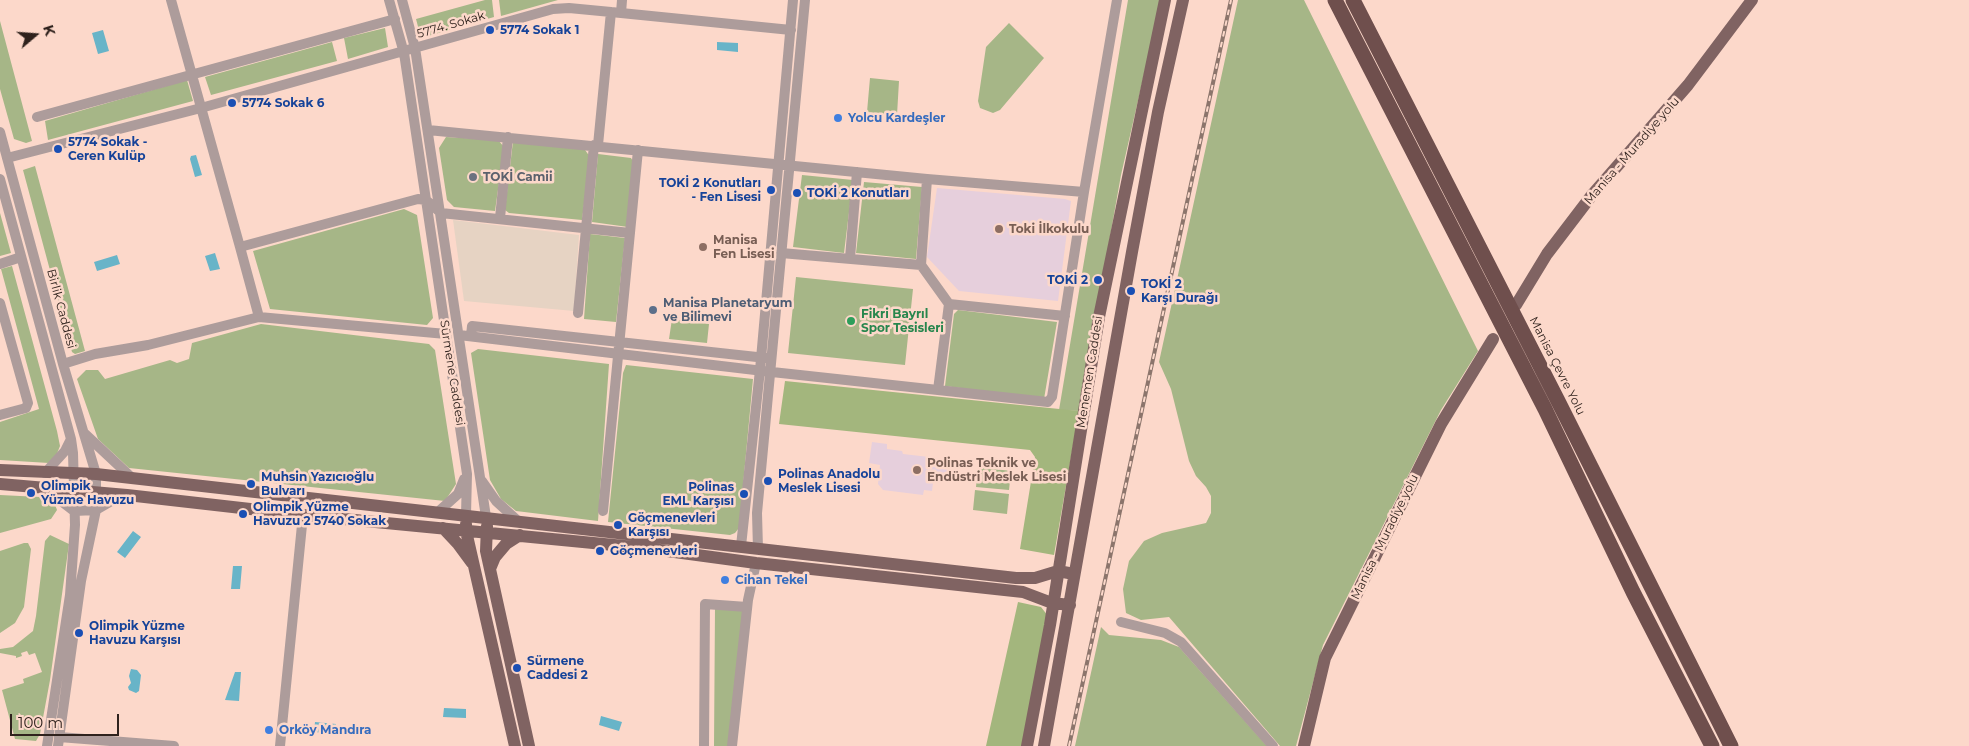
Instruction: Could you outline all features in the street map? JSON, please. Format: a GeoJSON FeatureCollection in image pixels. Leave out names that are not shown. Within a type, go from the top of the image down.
{"type":"FeatureCollection","features":[{"type":"Feature","properties":{"kind":"highway"},"geometry":{"type":"LineString","coordinates":[[1335,0],[1545,409],[1633,592],[1712,746]]}},
{"type":"Feature","properties":{"kind":"highway","name":"Manisa Çevre Yolu"},"geometry":{"type":"LineString","coordinates":[[1353,0],[1558,401],[1731,746]]}},
{"type":"Feature","properties":{"kind":"main road","name":"Menemen Caddesi"},"geometry":{"type":"LineString","coordinates":[[1026,746],[1050,624],[1099,316],[1166,0]]}},
{"type":"Feature","properties":{"kind":"main road","name":"Menemen Caddesi"},"geometry":{"type":"LineString","coordinates":[[1044,746],[1158,112],[1183,0]]}},
{"type":"Feature","properties":{"kind":"main road","name":"Manisa - Muradiye yolu"},"geometry":{"type":"LineString","coordinates":[[1516,305],[1547,254],[1592,195],[1688,85],[1752,0]]}},
{"type":"Feature","properties":{"kind":"main road","name":"Manisa - Muradiye yolu"},"geometry":{"type":"LineString","coordinates":[[1304,746],[1325,658],[1441,424],[1493,339]]}},
{"type":"Feature","properties":{"kind":"main road"},"geometry":{"type":"LineString","coordinates":[[0,470],[96,474],[1026,579],[1058,571],[1074,574]]}},
{"type":"Feature","properties":{"kind":"main road"},"geometry":{"type":"LineString","coordinates":[[0,484],[42,486],[303,515],[645,548],[756,563],[1023,592],[1052,603],[1070,605]]}},
{"type":"Feature","properties":{"kind":"main road","name":"Sürmene Caddesi"},"geometry":{"type":"LineString","coordinates":[[466,515],[466,531],[514,746]]}},
{"type":"Feature","properties":{"kind":"main road","name":"Sürmene Caddesi"},"geometry":{"type":"LineString","coordinates":[[486,517],[486,551],[529,746]]}},
{"type":"Feature","properties":{"kind":"main road"},"geometry":{"type":"LineString","coordinates":[[444,528],[476,569]]}},
{"type":"Feature","properties":{"kind":"main road"},"geometry":{"type":"LineString","coordinates":[[490,569],[495,557],[506,544],[520,536]]}},
{"type":"Feature","properties":{"kind":"main road"},"geometry":{"type":"LineString","coordinates":[[739,561],[741,546]]}},
{"type":"Feature","properties":{"kind":"main road"},"geometry":{"type":"LineString","coordinates":[[756,563],[758,549]]}},
{"type":"Feature","properties":{"kind":"street"},"geometry":{"type":"LineString","coordinates":[[171,0],[259,316]]}},
{"type":"Feature","properties":{"kind":"street","name":"Sürmene Caddesi"},"geometry":{"type":"LineString","coordinates":[[389,0],[404,52],[467,474],[466,515]]}},
{"type":"Feature","properties":{"kind":"street","name":"Sürmene Caddesi"},"geometry":{"type":"LineString","coordinates":[[402,0],[415,48],[486,517]]}},
{"type":"Feature","properties":{"kind":"street"},"geometry":{"type":"LineString","coordinates":[[578,314],[596,145],[616,12],[622,0]]}},
{"type":"Feature","properties":{"kind":"street"},"geometry":{"type":"LineString","coordinates":[[741,546],[760,370],[792,30],[793,0]]}},
{"type":"Feature","properties":{"kind":"street"},"geometry":{"type":"LineString","coordinates":[[758,549],[757,512],[772,372],[781,253],[791,166],[805,0]]}},
{"type":"Feature","properties":{"kind":"street"},"geometry":{"type":"LineString","coordinates":[[459,335],[1048,402],[1052,397],[1116,0]]}},
{"type":"Feature","properties":{"kind":"street","name":"5774. Sokak"},"geometry":{"type":"LineString","coordinates":[[7,158],[201,108],[568,4],[616,12],[792,30]]}},
{"type":"Feature","properties":{"kind":"street"},"geometry":{"type":"LineString","coordinates":[[37,117],[394,19]]}},
{"type":"Feature","properties":{"kind":"street"},"geometry":{"type":"LineString","coordinates":[[428,130],[927,179],[1084,192]]}},
{"type":"Feature","properties":{"kind":"street","name":"Birlik Caddesi"},"geometry":{"type":"LineString","coordinates":[[0,132],[63,364],[96,474],[96,510]]}},
{"type":"Feature","properties":{"kind":"street"},"geometry":{"type":"LineString","coordinates":[[500,218],[508,137]]}},
{"type":"Feature","properties":{"kind":"street"},"geometry":{"type":"LineString","coordinates":[[603,511],[638,150]]}},
{"type":"Feature","properties":{"kind":"street"},"geometry":{"type":"LineString","coordinates":[[850,258],[858,172]]}},
{"type":"Feature","properties":{"kind":"street","name":"Birlik Caddesi"},"geometry":{"type":"LineString","coordinates":[[0,179],[71,439],[74,473],[74,511]]}},
{"type":"Feature","properties":{"kind":"street"},"geometry":{"type":"LineString","coordinates":[[927,179],[921,265],[949,304],[938,390]]}},
{"type":"Feature","properties":{"kind":"street"},"geometry":{"type":"LineString","coordinates":[[240,247],[418,199],[426,200],[441,213],[630,233]]}},
{"type":"Feature","properties":{"kind":"street"},"geometry":{"type":"LineString","coordinates":[[781,253],[921,265]]}},
{"type":"Feature","properties":{"kind":"street"},"geometry":{"type":"LineString","coordinates":[[0,264],[21,258]]}},
{"type":"Feature","properties":{"kind":"street"},"geometry":{"type":"LineString","coordinates":[[0,303],[28,403],[26,408],[0,415]]}},
{"type":"Feature","properties":{"kind":"street"},"geometry":{"type":"LineString","coordinates":[[949,304],[1065,316]]}},
{"type":"Feature","properties":{"kind":"street"},"geometry":{"type":"LineString","coordinates":[[63,364],[95,354],[148,345],[259,316],[446,334]]}},
{"type":"Feature","properties":{"kind":"street"},"geometry":{"type":"LineString","coordinates":[[471,336],[472,326],[772,358]]}},
{"type":"Feature","properties":{"kind":"street"},"geometry":{"type":"LineString","coordinates":[[83,433],[132,478]]}},
{"type":"Feature","properties":{"kind":"street"},"geometry":{"type":"LineString","coordinates":[[45,473],[65,451],[71,439]]}},
{"type":"Feature","properties":{"kind":"street"},"geometry":{"type":"LineString","coordinates":[[438,512],[458,494],[467,474]]}},
{"type":"Feature","properties":{"kind":"street"},"geometry":{"type":"LineString","coordinates":[[479,477],[496,501],[520,522]]}},
{"type":"Feature","properties":{"kind":"street"},"geometry":{"type":"LineString","coordinates":[[42,486],[74,511],[96,510],[115,499],[127,495]]}},
{"type":"Feature","properties":{"kind":"street"},"geometry":{"type":"LineString","coordinates":[[96,510],[81,581],[58,741],[174,746]]}},
{"type":"Feature","properties":{"kind":"street"},"geometry":{"type":"LineString","coordinates":[[48,746],[70,595],[75,525],[74,511]]}},
{"type":"Feature","properties":{"kind":"street"},"geometry":{"type":"LineString","coordinates":[[280,746],[303,515]]}},
{"type":"Feature","properties":{"kind":"street"},"geometry":{"type":"LineString","coordinates":[[75,525],[92,524]]}},
{"type":"Feature","properties":{"kind":"street"},"geometry":{"type":"LineString","coordinates":[[732,746],[747,607],[756,563]]}},
{"type":"Feature","properties":{"kind":"street"},"geometry":{"type":"LineString","coordinates":[[704,746],[706,604],[747,607]]}},
{"type":"Feature","properties":{"kind":"street"},"geometry":{"type":"LineString","coordinates":[[1121,622],[1165,633],[1181,642],[1273,746]]}},
{"type":"Feature","properties":{"kind":"shaded area","name":"Toki İlkokulu"},"geometry":{"type":"Polygon","coordinates":[[[937,188],[1071,201],[1058,301],[959,291],[927,257],[937,188]]]}},
{"type":"Feature","properties":{"kind":"shaded area"},"geometry":{"type":"Polygon","coordinates":[[[453,220],[579,235],[574,311],[464,301],[453,220]]]}},
{"type":"Feature","properties":{"kind":"shaded area","name":"Polinas Teknik ve Endüstri Meslek Lisesi"},"geometry":{"type":"Polygon","coordinates":[[[872,442],[887,444],[887,449],[902,451],[903,454],[955,460],[953,477],[934,475],[932,491],[924,490],[923,495],[883,490],[878,484],[880,465],[869,463],[872,442]]]}},
{"type":"Feature","properties":{"kind":"green space"},"geometry":{"type":"Polygon","coordinates":[[[485,0],[492,0],[494,17],[421,38],[416,19],[485,0]]]}},
{"type":"Feature","properties":{"kind":"green space"},"geometry":{"type":"Polygon","coordinates":[[[499,0],[558,0],[501,16],[499,0]]]}},
{"type":"Feature","properties":{"kind":"green space"},"geometry":{"type":"Polygon","coordinates":[[[1128,0],[1161,0],[1121,175],[1079,411],[1059,410],[1128,0]]]}},
{"type":"Feature","properties":{"kind":"green space"},"geometry":{"type":"Polygon","coordinates":[[[1238,0],[1304,0],[1478,351],[1441,410],[1323,645],[1296,746],[1280,746],[1169,617],[1141,620],[1126,613],[1123,589],[1129,561],[1144,541],[1162,533],[1206,523],[1211,513],[1211,496],[1196,476],[1189,461],[1171,389],[1159,362],[1238,0]]]}},
{"type":"Feature","properties":{"kind":"green space"},"geometry":{"type":"Polygon","coordinates":[[[0,21],[32,141],[26,143],[14,139],[0,89],[0,21]]]}},
{"type":"Feature","properties":{"kind":"green space"},"geometry":{"type":"Polygon","coordinates":[[[1009,23],[1044,58],[1000,110],[993,113],[980,108],[978,101],[986,47],[1009,23]]]}},
{"type":"Feature","properties":{"kind":"green space"},"geometry":{"type":"Polygon","coordinates":[[[385,28],[388,47],[348,59],[344,38],[385,28]]]}},
{"type":"Feature","properties":{"kind":"green space"},"geometry":{"type":"Polygon","coordinates":[[[332,42],[337,61],[211,95],[205,77],[332,42]]]}},
{"type":"Feature","properties":{"kind":"green space"},"geometry":{"type":"Polygon","coordinates":[[[870,78],[899,81],[897,115],[867,112],[870,78]]]}},
{"type":"Feature","properties":{"kind":"green space"},"geometry":{"type":"Polygon","coordinates":[[[187,80],[193,101],[48,140],[45,121],[187,80]]]}},
{"type":"Feature","properties":{"kind":"green space"},"geometry":{"type":"Polygon","coordinates":[[[446,137],[498,140],[504,147],[495,211],[454,207],[447,200],[439,148],[446,137]]]}},
{"type":"Feature","properties":{"kind":"green space"},"geometry":{"type":"Polygon","coordinates":[[[513,141],[583,147],[590,157],[582,220],[509,213],[505,210],[513,141]]]}},
{"type":"Feature","properties":{"kind":"green space"},"geometry":{"type":"Polygon","coordinates":[[[598,154],[631,158],[634,163],[628,227],[592,222],[598,154]]]}},
{"type":"Feature","properties":{"kind":"green space"},"geometry":{"type":"Polygon","coordinates":[[[35,166],[85,351],[75,354],[72,352],[23,170],[35,166]]]}},
{"type":"Feature","properties":{"kind":"green space"},"geometry":{"type":"Polygon","coordinates":[[[802,175],[853,180],[844,253],[793,247],[802,175]]]}},
{"type":"Feature","properties":{"kind":"green space"},"geometry":{"type":"Polygon","coordinates":[[[864,182],[922,187],[916,259],[856,253],[864,182]]]}},
{"type":"Feature","properties":{"kind":"green space"},"geometry":{"type":"Polygon","coordinates":[[[404,209],[417,215],[433,318],[427,325],[270,309],[253,251],[404,209]]]}},
{"type":"Feature","properties":{"kind":"green space"},"geometry":{"type":"Polygon","coordinates":[[[0,213],[11,253],[0,256],[0,213]]]}},
{"type":"Feature","properties":{"kind":"green space"},"geometry":{"type":"Polygon","coordinates":[[[590,234],[625,238],[616,322],[584,319],[590,234]]]}},
{"type":"Feature","properties":{"kind":"green space"},"geometry":{"type":"Polygon","coordinates":[[[12,266],[60,446],[56,456],[49,463],[0,460],[0,422],[39,409],[1,269],[12,266]]]}},
{"type":"Feature","properties":{"kind":"green space","name":"Fikri Bayrıl Spor Tesisleri"},"geometry":{"type":"Polygon","coordinates":[[[796,277],[913,289],[905,365],[788,353],[796,277]]]}},
{"type":"Feature","properties":{"kind":"green space"},"geometry":{"type":"Polygon","coordinates":[[[958,310],[1057,322],[1044,399],[945,386],[954,314],[958,310]]]}},
{"type":"Feature","properties":{"kind":"green space"},"geometry":{"type":"Polygon","coordinates":[[[672,319],[709,324],[707,343],[669,339],[672,319]]]}},
{"type":"Feature","properties":{"kind":"green space"},"geometry":{"type":"Polygon","coordinates":[[[261,324],[429,344],[435,350],[456,484],[445,501],[129,468],[98,439],[77,379],[86,370],[98,370],[105,379],[170,360],[177,363],[189,359],[192,343],[261,324]]]}},
{"type":"Feature","properties":{"kind":"green space"},"geometry":{"type":"Polygon","coordinates":[[[478,349],[609,364],[598,521],[516,511],[501,499],[490,480],[471,353],[478,349]]]}},
{"type":"Feature","properties":{"kind":"green space"},"geometry":{"type":"Polygon","coordinates":[[[626,365],[753,379],[739,528],[735,533],[730,535],[608,522],[623,373],[626,365]]]}},
{"type":"Feature","properties":{"kind":"green space"},"geometry":{"type":"Polygon","coordinates":[[[785,381],[1079,411],[1054,555],[1020,549],[1035,457],[1030,450],[779,424],[785,381]]]}},
{"type":"Feature","properties":{"kind":"green space"},"geometry":{"type":"Polygon","coordinates":[[[978,467],[1011,471],[1009,490],[976,487],[978,467]]]}},
{"type":"Feature","properties":{"kind":"green space"},"geometry":{"type":"Polygon","coordinates":[[[975,490],[1009,494],[1007,514],[973,510],[975,490]]]}},
{"type":"Feature","properties":{"kind":"green space"},"geometry":{"type":"Polygon","coordinates":[[[0,495],[40,497],[54,502],[57,510],[51,519],[0,533],[0,495]]]}},
{"type":"Feature","properties":{"kind":"green space"},"geometry":{"type":"Polygon","coordinates":[[[50,535],[69,544],[50,680],[40,734],[36,741],[15,739],[2,690],[24,683],[23,679],[42,672],[35,653],[29,655],[27,651],[21,653],[22,656],[16,658],[16,656],[0,653],[0,649],[13,647],[33,631],[45,541],[50,535]]]}},
{"type":"Feature","properties":{"kind":"green space"},"geometry":{"type":"Polygon","coordinates":[[[28,543],[31,549],[24,607],[15,623],[0,633],[0,551],[28,543]]]}},
{"type":"Feature","properties":{"kind":"green space"},"geometry":{"type":"Polygon","coordinates":[[[1018,602],[1041,607],[1048,616],[1025,746],[986,746],[1018,602]]]}},
{"type":"Feature","properties":{"kind":"green space"},"geometry":{"type":"Polygon","coordinates":[[[715,608],[744,610],[729,746],[714,746],[715,608]]]}},
{"type":"Feature","properties":{"kind":"green space"},"geometry":{"type":"Polygon","coordinates":[[[1101,627],[1109,635],[1161,640],[1179,647],[1267,746],[1075,746],[1101,627]]]}},
{"type":"Feature","properties":{"kind":"water"},"geometry":{"type":"Polygon","coordinates":[[[103,30],[109,51],[98,54],[92,33],[103,30]]]}},
{"type":"Feature","properties":{"kind":"water"},"geometry":{"type":"Polygon","coordinates":[[[717,42],[738,43],[738,52],[717,50],[717,42]]]}},
{"type":"Feature","properties":{"kind":"water"},"geometry":{"type":"Polygon","coordinates":[[[196,155],[202,175],[195,177],[190,159],[191,156],[196,155]]]}},
{"type":"Feature","properties":{"kind":"water"},"geometry":{"type":"Polygon","coordinates":[[[215,253],[220,269],[210,271],[205,256],[215,253]]]}},
{"type":"Feature","properties":{"kind":"water"},"geometry":{"type":"Polygon","coordinates":[[[117,255],[120,264],[97,271],[94,262],[117,255]]]}},
{"type":"Feature","properties":{"kind":"water"},"geometry":{"type":"Polygon","coordinates":[[[133,531],[141,537],[125,558],[117,552],[133,531]]]}},
{"type":"Feature","properties":{"kind":"water"},"geometry":{"type":"Polygon","coordinates":[[[233,566],[242,566],[240,589],[231,589],[233,566]]]}},
{"type":"Feature","properties":{"kind":"water"},"geometry":{"type":"Polygon","coordinates":[[[131,669],[137,670],[141,675],[139,691],[136,693],[129,690],[128,687],[131,683],[129,676],[131,669]]]}},
{"type":"Feature","properties":{"kind":"water"},"geometry":{"type":"Polygon","coordinates":[[[235,672],[241,672],[239,701],[225,700],[235,672]]]}},
{"type":"Feature","properties":{"kind":"water"},"geometry":{"type":"Polygon","coordinates":[[[444,708],[466,709],[466,718],[443,717],[444,708]]]}},
{"type":"Feature","properties":{"kind":"water"},"geometry":{"type":"Polygon","coordinates":[[[601,716],[622,722],[619,731],[599,725],[601,716]]]}},
{"type":"Feature","properties":{"kind":"water"},"geometry":{"type":"Polygon","coordinates":[[[315,722],[336,724],[335,734],[314,732],[315,722]]]}},
{"type":"Feature","properties":{"kind":"railway"},"geometry":{"type":"LineString","coordinates":[[1069,746],[1231,0]]}},
{"type":"Feature","properties":{"kind":"place","name":"5774 Sokak 1"},"geometry":{"type":"Point","coordinates":[490,30]}},
{"type":"Feature","properties":{"kind":"place","name":"5774 Sokak 6"},"geometry":{"type":"Point","coordinates":[232,103]}},
{"type":"Feature","properties":{"kind":"place","name":"Yolcu Kardeşler"},"geometry":{"type":"Point","coordinates":[838,118]}},
{"type":"Feature","properties":{"kind":"place","name":"5774 Sokak - Ceren Kulüp"},"geometry":{"type":"Point","coordinates":[58,149]}},
{"type":"Feature","properties":{"kind":"place","name":"TOKİ Camii"},"geometry":{"type":"Point","coordinates":[473,177]}},
{"type":"Feature","properties":{"kind":"place","name":"TOKİ 2 Konutları - Fen Lisesi"},"geometry":{"type":"Point","coordinates":[771,190]}},
{"type":"Feature","properties":{"kind":"place","name":"TOKİ 2 Konutları"},"geometry":{"type":"Point","coordinates":[797,193]}},
{"type":"Feature","properties":{"kind":"place","name":"Toki İlkokulu"},"geometry":{"type":"Point","coordinates":[999,229]}},
{"type":"Feature","properties":{"kind":"place","name":"Manisa Fen Lisesi"},"geometry":{"type":"Point","coordinates":[703,247]}},
{"type":"Feature","properties":{"kind":"place","name":"TOKİ 2"},"geometry":{"type":"Point","coordinates":[1098,280]}},
{"type":"Feature","properties":{"kind":"place","name":"TOKİ 2 Karşı Durağı"},"geometry":{"type":"Point","coordinates":[1131,291]}},
{"type":"Feature","properties":{"kind":"place","name":"Manisa Planetaryum ve Bilimevi"},"geometry":{"type":"Point","coordinates":[653,310]}},
{"type":"Feature","properties":{"kind":"place","name":"Fikri Bayrıl Spor Tesisleri"},"geometry":{"type":"Point","coordinates":[851,321]}},
{"type":"Feature","properties":{"kind":"place","name":"Polinas Teknik ve Endüstri Meslek Lisesi"},"geometry":{"type":"Point","coordinates":[917,470]}},
{"type":"Feature","properties":{"kind":"place","name":"Polinas Anadolu Meslek Lisesi"},"geometry":{"type":"Point","coordinates":[768,481]}},
{"type":"Feature","properties":{"kind":"place","name":"Muhsin Yazıcıoğlu Bulvarı"},"geometry":{"type":"Point","coordinates":[251,484]}},
{"type":"Feature","properties":{"kind":"place","name":"Olimpik Yüzme Havuzu"},"geometry":{"type":"Point","coordinates":[31,493]}},
{"type":"Feature","properties":{"kind":"place","name":"Polinas EML Karşısı"},"geometry":{"type":"Point","coordinates":[744,494]}},
{"type":"Feature","properties":{"kind":"place","name":"Olimpik Yüzme Havuzu 2 5740 Sokak"},"geometry":{"type":"Point","coordinates":[243,514]}},
{"type":"Feature","properties":{"kind":"place","name":"Göçmenevleri Karşısı"},"geometry":{"type":"Point","coordinates":[618,525]}},
{"type":"Feature","properties":{"kind":"place","name":"Göçmenevleri"},"geometry":{"type":"Point","coordinates":[600,551]}},
{"type":"Feature","properties":{"kind":"place","name":"Cihan Tekel"},"geometry":{"type":"Point","coordinates":[725,580]}},
{"type":"Feature","properties":{"kind":"place","name":"Olimpik Yüzme Havuzu Karşısı"},"geometry":{"type":"Point","coordinates":[79,633]}},
{"type":"Feature","properties":{"kind":"place","name":"Sürmene Caddesi 2"},"geometry":{"type":"Point","coordinates":[517,668]}},
{"type":"Feature","properties":{"kind":"place","name":"Orköy Mandıra"},"geometry":{"type":"Point","coordinates":[269,730]}}]}
